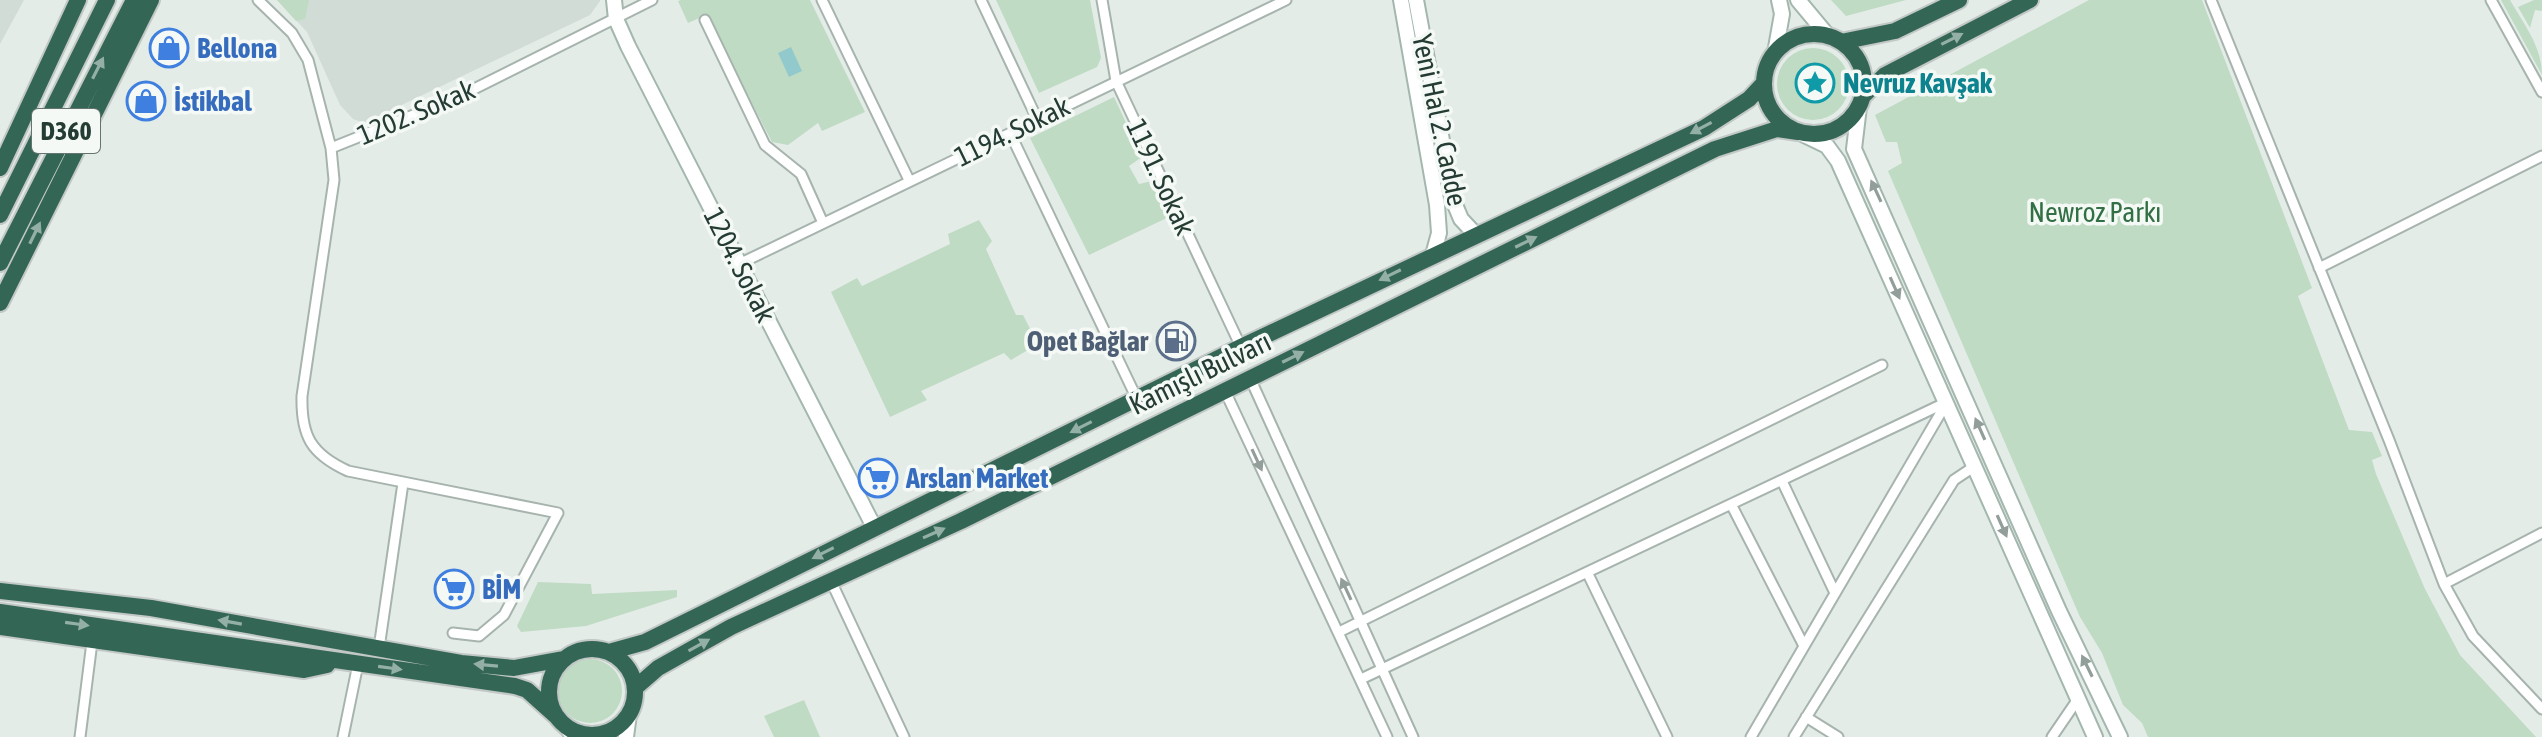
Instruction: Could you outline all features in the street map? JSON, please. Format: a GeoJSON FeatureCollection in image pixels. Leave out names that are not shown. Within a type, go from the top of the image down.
{"type":"FeatureCollection","features":[{"type":"Feature","properties":{"kind":"highway"},"geometry":{"type":"LineString","coordinates":[[0,168],[78,0]]}},
{"type":"Feature","properties":{"kind":"highway"},"geometry":{"type":"LineString","coordinates":[[58,48],[88,0]]}},
{"type":"Feature","properties":{"kind":"highway","name":"D360"},"geometry":{"type":"LineString","coordinates":[[0,215],[107,0]]}},
{"type":"Feature","properties":{"kind":"highway","name":"D360"},"geometry":{"type":"LineString","coordinates":[[0,263],[134,0]]}},
{"type":"Feature","properties":{"kind":"highway"},"geometry":{"type":"LineString","coordinates":[[0,303],[148,0]]}},
{"type":"Feature","properties":{"kind":"highway"},"geometry":{"type":"LineString","coordinates":[[1959,0],[1895,31],[1834,39],[1800,36],[1775,53],[1764,83],[1773,113],[1798,132],[1830,132],[1844,125],[1885,75],[2030,0]]}},
{"type":"Feature","properties":{"kind":"highway"},"geometry":{"type":"LineString","coordinates":[[1834,39],[1850,50],[1862,71],[1861,101]]}},
{"type":"Feature","properties":{"kind":"highway","name":"Kamışlı Bulvarı"},"geometry":{"type":"LineString","coordinates":[[609,652],[645,642],[1241,347],[1704,128],[1749,99],[1764,83]]}},
{"type":"Feature","properties":{"kind":"highway","name":"Kamışlı Bulvarı"},"geometry":{"type":"LineString","coordinates":[[635,688],[658,668],[830,579],[961,521],[1715,149],[1777,129],[1798,132]]}},
{"type":"Feature","properties":{"kind":"highway"},"geometry":{"type":"LineString","coordinates":[[0,591],[151,608],[514,668],[563,659],[585,649],[609,652],[627,666],[635,688],[629,714],[620,725],[593,735],[565,727],[527,690],[515,686],[0,612]]}},
{"type":"Feature","properties":{"kind":"highway"},"geometry":{"type":"LineString","coordinates":[[0,627],[304,670],[349,663]]}},
{"type":"Feature","properties":{"kind":"highway"},"geometry":{"type":"LineString","coordinates":[[563,659],[550,680],[548,693],[565,727]]}},
{"type":"Feature","properties":{"kind":"main road","name":"1204. Sokak"},"geometry":{"type":"LineString","coordinates":[[614,0],[616,19],[874,527]]}},
{"type":"Feature","properties":{"kind":"main road"},"geometry":{"type":"LineString","coordinates":[[1401,0],[1437,205],[1439,233],[1433,255]]}},
{"type":"Feature","properties":{"kind":"main road","name":"Yeni Hal 2. Cadde"},"geometry":{"type":"LineString","coordinates":[[1416,0],[1453,200],[1461,219],[1476,235]]}},
{"type":"Feature","properties":{"kind":"main road"},"geometry":{"type":"LineString","coordinates":[[1775,53],[1782,14],[1779,0]]}},
{"type":"Feature","properties":{"kind":"main road"},"geometry":{"type":"LineString","coordinates":[[1798,0],[1834,39]]}},
{"type":"Feature","properties":{"kind":"main road"},"geometry":{"type":"LineString","coordinates":[[1861,101],[1854,149],[2059,611],[2120,737]]}},
{"type":"Feature","properties":{"kind":"main road"},"geometry":{"type":"LineString","coordinates":[[1798,132],[1827,146],[1838,161],[2095,737]]}},
{"type":"Feature","properties":{"kind":"main road"},"geometry":{"type":"LineString","coordinates":[[626,737],[629,714]]}},
{"type":"Feature","properties":{"kind":"street","name":"1202. Sokak"},"geometry":{"type":"LineString","coordinates":[[258,0],[292,33],[308,60],[331,148],[456,98],[652,0]]}},
{"type":"Feature","properties":{"kind":"street"},"geometry":{"type":"LineString","coordinates":[[822,0],[909,180]]}},
{"type":"Feature","properties":{"kind":"street"},"geometry":{"type":"LineString","coordinates":[[981,0],[1038,121]]}},
{"type":"Feature","properties":{"kind":"street","name":"1191. Sokak"},"geometry":{"type":"LineString","coordinates":[[1102,0],[1116,81],[1241,347]]}},
{"type":"Feature","properties":{"kind":"street","name":"1194. Sokak"},"geometry":{"type":"LineString","coordinates":[[739,264],[1286,0]]}},
{"type":"Feature","properties":{"kind":"street"},"geometry":{"type":"LineString","coordinates":[[2211,0],[2444,584],[2473,636],[2542,709]]}},
{"type":"Feature","properties":{"kind":"street"},"geometry":{"type":"LineString","coordinates":[[2491,0],[2542,92]]}},
{"type":"Feature","properties":{"kind":"street"},"geometry":{"type":"LineString","coordinates":[[705,20],[765,145],[801,174],[823,223]]}},
{"type":"Feature","properties":{"kind":"street"},"geometry":{"type":"LineString","coordinates":[[1010,133],[1137,399]]}},
{"type":"Feature","properties":{"kind":"street"},"geometry":{"type":"LineString","coordinates":[[331,148],[334,180],[302,396],[301,426],[313,446],[329,462],[348,471],[558,513],[504,615],[479,636],[453,633]]}},
{"type":"Feature","properties":{"kind":"street"},"geometry":{"type":"LineString","coordinates":[[2319,268],[2542,156]]}},
{"type":"Feature","properties":{"kind":"street"},"geometry":{"type":"LineString","coordinates":[[1339,632],[1882,365]]}},
{"type":"Feature","properties":{"kind":"street"},"geometry":{"type":"LineString","coordinates":[[1250,378],[1413,737]]}},
{"type":"Feature","properties":{"kind":"street"},"geometry":{"type":"LineString","coordinates":[[1224,389],[1387,737]]}},
{"type":"Feature","properties":{"kind":"street"},"geometry":{"type":"LineString","coordinates":[[1361,679],[1947,402]]}},
{"type":"Feature","properties":{"kind":"street"},"geometry":{"type":"LineString","coordinates":[[1751,737],[1947,402]]}},
{"type":"Feature","properties":{"kind":"street"},"geometry":{"type":"LineString","coordinates":[[1794,737],[1954,480],[1975,466]]}},
{"type":"Feature","properties":{"kind":"street"},"geometry":{"type":"LineString","coordinates":[[1782,481],[1835,593]]}},
{"type":"Feature","properties":{"kind":"street"},"geometry":{"type":"LineString","coordinates":[[379,648],[403,483]]}},
{"type":"Feature","properties":{"kind":"street"},"geometry":{"type":"LineString","coordinates":[[1732,506],[1804,646]]}},
{"type":"Feature","properties":{"kind":"street"},"geometry":{"type":"LineString","coordinates":[[2444,584],[2542,533]]}},
{"type":"Feature","properties":{"kind":"street"},"geometry":{"type":"LineString","coordinates":[[1588,574],[1667,737]]}},
{"type":"Feature","properties":{"kind":"street"},"geometry":{"type":"LineString","coordinates":[[830,579],[904,737]]}},
{"type":"Feature","properties":{"kind":"street"},"geometry":{"type":"LineString","coordinates":[[80,737],[92,642]]}},
{"type":"Feature","properties":{"kind":"street"},"geometry":{"type":"LineString","coordinates":[[343,737],[349,663]]}},
{"type":"Feature","properties":{"kind":"street"},"geometry":{"type":"LineString","coordinates":[[2052,737],[2078,699]]}},
{"type":"Feature","properties":{"kind":"street"},"geometry":{"type":"LineString","coordinates":[[1806,717],[1838,737]]}},
{"type":"Feature","properties":{"kind":"shaded area"},"geometry":{"type":"Polygon","coordinates":[[[0,0],[24,0],[0,44],[0,0]]]}},
{"type":"Feature","properties":{"kind":"shaded area"},"geometry":{"type":"Polygon","coordinates":[[[277,0],[600,1],[590,15],[364,123],[353,119],[340,105],[307,32],[277,0]]]}},
{"type":"Feature","properties":{"kind":"green space"},"geometry":{"type":"Polygon","coordinates":[[[277,0],[309,0],[305,19],[296,21],[277,0]]]}},
{"type":"Feature","properties":{"kind":"green space"},"geometry":{"type":"Polygon","coordinates":[[[810,0],[865,112],[822,131],[818,123],[788,145],[772,142],[706,15],[688,23],[678,1],[810,0]]]}},
{"type":"Feature","properties":{"kind":"green space"},"geometry":{"type":"Polygon","coordinates":[[[996,0],[1090,0],[1101,58],[1097,67],[1039,93],[996,0]]]}},
{"type":"Feature","properties":{"kind":"green space"},"geometry":{"type":"Polygon","coordinates":[[[1831,0],[1906,0],[1846,16],[1831,0]]]}},
{"type":"Feature","properties":{"kind":"green space","name":"Newroz Parkı"},"geometry":{"type":"Polygon","coordinates":[[[2089,0],[2202,0],[2312,288],[2298,296],[2349,430],[2372,432],[2382,456],[2372,460],[2376,474],[2425,589],[2460,655],[2536,737],[2148,737],[2142,723],[2123,705],[2102,653],[2080,617],[1888,171],[1902,163],[1897,142],[1886,142],[1875,115],[2089,0]]]}},
{"type":"Feature","properties":{"kind":"green space"},"geometry":{"type":"Polygon","coordinates":[[[2501,0],[2510,0],[2536,45],[2542,75],[2501,0]]]}},
{"type":"Feature","properties":{"kind":"green space"},"geometry":{"type":"Polygon","coordinates":[[[2542,0],[2542,11],[2535,10],[2530,28],[2518,7],[2542,0]]]}},
{"type":"Feature","properties":{"kind":"green space"},"geometry":{"type":"Polygon","coordinates":[[[1813,48],[1833,54],[1843,64],[1849,84],[1843,104],[1833,114],[1813,120],[1793,114],[1783,104],[1777,84],[1783,64],[1793,54],[1813,48]]]}},
{"type":"Feature","properties":{"kind":"green space"},"geometry":{"type":"Polygon","coordinates":[[[1114,97],[1142,157],[1129,166],[1139,184],[1152,181],[1171,216],[1089,255],[1030,138],[1114,97]]]}},
{"type":"Feature","properties":{"kind":"green space"},"geometry":{"type":"Polygon","coordinates":[[[979,220],[992,241],[986,249],[1016,315],[1023,315],[1038,344],[1011,360],[1004,353],[921,391],[927,400],[890,417],[831,292],[857,278],[862,286],[950,244],[948,234],[979,220]]]}},
{"type":"Feature","properties":{"kind":"green space"},"geometry":{"type":"Polygon","coordinates":[[[538,582],[591,584],[592,594],[677,590],[677,597],[586,626],[521,632],[517,626],[538,582]]]}},
{"type":"Feature","properties":{"kind":"green space"},"geometry":{"type":"Polygon","coordinates":[[[590,659],[602,661],[613,668],[620,679],[620,703],[613,714],[602,721],[590,723],[578,721],[567,714],[560,703],[558,691],[560,679],[567,668],[578,661],[590,659]]]}},
{"type":"Feature","properties":{"kind":"green space"},"geometry":{"type":"Polygon","coordinates":[[[804,700],[820,737],[774,737],[764,716],[804,700]]]}},
{"type":"Feature","properties":{"kind":"water"},"geometry":{"type":"Polygon","coordinates":[[[791,47],[802,71],[789,77],[778,53],[791,47]]]}},
{"type":"Feature","properties":{"kind":"place","name":"Bellona"},"geometry":{"type":"Point","coordinates":[169,48]}},
{"type":"Feature","properties":{"kind":"place","name":"Nevruz Kavşak"},"geometry":{"type":"Point","coordinates":[1815,83]}},
{"type":"Feature","properties":{"kind":"place","name":"İstikbal"},"geometry":{"type":"Point","coordinates":[146,101]}},
{"type":"Feature","properties":{"kind":"place","name":"Opet Bağlar"},"geometry":{"type":"Point","coordinates":[1176,341]}},
{"type":"Feature","properties":{"kind":"place","name":"Arslan Market"},"geometry":{"type":"Point","coordinates":[878,478]}},
{"type":"Feature","properties":{"kind":"place","name":"BİM"},"geometry":{"type":"Point","coordinates":[454,589]}}]}
